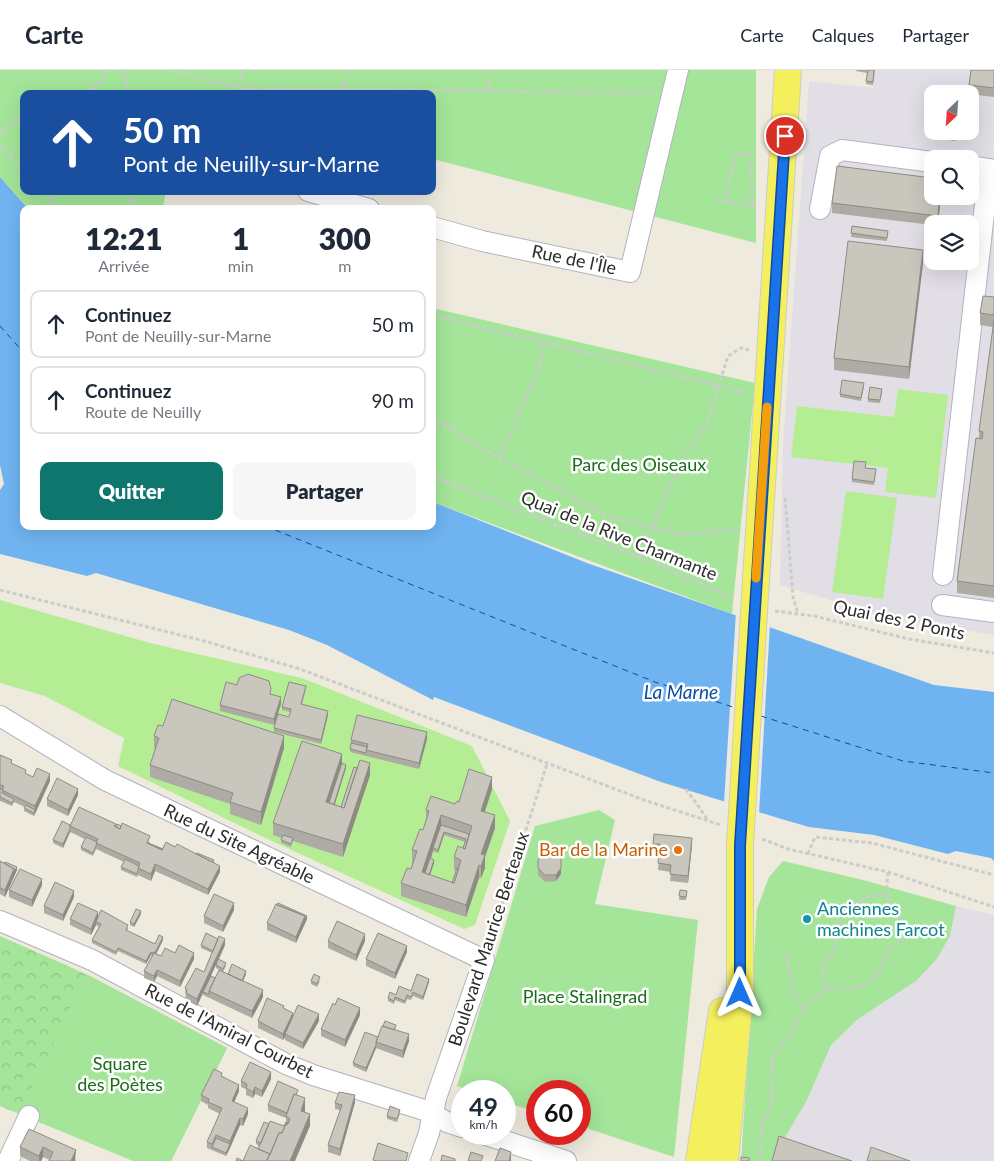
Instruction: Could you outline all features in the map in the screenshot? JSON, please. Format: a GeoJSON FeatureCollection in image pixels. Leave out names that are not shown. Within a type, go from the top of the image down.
{"type":"FeatureCollection","features":[{"type":"Feature","properties":{"kind":"main road"},"geometry":{"type":"LineString","coordinates":[[725,1161],[740,993],[742,836],[788,70]]}},
{"type":"Feature","properties":{"kind":"main road"},"geometry":{"type":"LineString","coordinates":[[699,1161],[740,897]]}},
{"type":"Feature","properties":{"kind":"street","name":"Rue de l'Île"},"geometry":{"type":"LineString","coordinates":[[436,228],[482,241],[630,272],[678,70]]}},
{"type":"Feature","properties":{"kind":"street"},"geometry":{"type":"LineString","coordinates":[[820,209],[830,156],[842,150],[924,161]]}},
{"type":"Feature","properties":{"kind":"street"},"geometry":{"type":"LineString","coordinates":[[943,575],[984,168]]}},
{"type":"Feature","properties":{"kind":"street"},"geometry":{"type":"LineString","coordinates":[[322,195],[355,205]]}},
{"type":"Feature","properties":{"kind":"street"},"geometry":{"type":"LineString","coordinates":[[942,605],[994,612]]}},
{"type":"Feature","properties":{"kind":"street","name":"Rue du Site Agréable"},"geometry":{"type":"LineString","coordinates":[[0,716],[105,780],[484,960]]}},
{"type":"Feature","properties":{"kind":"street","name":"Rue de l'Amiral Courbet"},"geometry":{"type":"LineString","coordinates":[[0,921],[92,960],[286,1064],[313,1075],[411,1105],[451,1123]]}},
{"type":"Feature","properties":{"kind":"street","name":"Boulevard Maurice Berteaux"},"geometry":{"type":"LineString","coordinates":[[419,1161],[436,1098],[484,960]]}},
{"type":"Feature","properties":{"kind":"street"},"geometry":{"type":"LineString","coordinates":[[8,1161],[29,1116]]}},
{"type":"Feature","properties":{"kind":"street"},"geometry":{"type":"LineString","coordinates":[[516,1145],[566,1161]]}},
{"type":"Feature","properties":{"kind":"path"},"geometry":{"type":"LineString","coordinates":[[89,90],[100,82],[109,70]]}},
{"type":"Feature","properties":{"kind":"path"},"geometry":{"type":"LineString","coordinates":[[124,70],[127,90]]}},
{"type":"Feature","properties":{"kind":"path"},"geometry":{"type":"LineString","coordinates":[[169,70],[240,88],[672,93]]}},
{"type":"Feature","properties":{"kind":"path"},"geometry":{"type":"LineString","coordinates":[[240,88],[243,70]]}},
{"type":"Feature","properties":{"kind":"path"},"geometry":{"type":"LineString","coordinates":[[342,89],[348,70]]}},
{"type":"Feature","properties":{"kind":"path"},"geometry":{"type":"LineString","coordinates":[[488,90],[491,70]]}},
{"type":"Feature","properties":{"kind":"path"},"geometry":{"type":"LineString","coordinates":[[0,131],[20,119]]}},
{"type":"Feature","properties":{"kind":"path"},"geometry":{"type":"LineString","coordinates":[[0,146],[20,165]]}},
{"type":"Feature","properties":{"kind":"path"},"geometry":{"type":"LineString","coordinates":[[725,201],[736,153],[751,155],[752,206]]}},
{"type":"Feature","properties":{"kind":"path"},"geometry":{"type":"LineString","coordinates":[[132,195],[134,205]]}},
{"type":"Feature","properties":{"kind":"path"},"geometry":{"type":"LineString","coordinates":[[127,205],[132,199]]}},
{"type":"Feature","properties":{"kind":"path"},"geometry":{"type":"LineString","coordinates":[[717,200],[780,209]]}},
{"type":"Feature","properties":{"kind":"path"},"geometry":{"type":"LineString","coordinates":[[436,316],[744,392]]}},
{"type":"Feature","properties":{"kind":"path"},"geometry":{"type":"LineString","coordinates":[[499,458],[537,373],[545,343]]}},
{"type":"Feature","properties":{"kind":"path"},"geometry":{"type":"LineString","coordinates":[[640,557],[651,528],[687,451],[707,423],[720,387],[728,356],[741,348],[770,358]]}},
{"type":"Feature","properties":{"kind":"path"},"geometry":{"type":"LineString","coordinates":[[436,419],[499,458],[610,517],[682,534],[735,530]]}},
{"type":"Feature","properties":{"kind":"path","name":"Quai de la Rive Charmante"},"geometry":{"type":"LineString","coordinates":[[436,478],[640,557],[741,601]]}},
{"type":"Feature","properties":{"kind":"path"},"geometry":{"type":"LineString","coordinates":[[763,478],[779,482],[785,490],[793,597],[798,614],[768,609]]}},
{"type":"Feature","properties":{"kind":"path"},"geometry":{"type":"LineString","coordinates":[[0,590],[194,638],[300,668],[546,764],[708,821],[742,836],[808,854],[888,872],[994,906]]}},
{"type":"Feature","properties":{"kind":"path","name":"Quai des 2 Ponts"},"geometry":{"type":"LineString","coordinates":[[798,614],[908,639],[994,653]]}},
{"type":"Feature","properties":{"kind":"path","name":"Boulevard Maurice Berteaux"},"geometry":{"type":"LineString","coordinates":[[484,960],[546,764]]}},
{"type":"Feature","properties":{"kind":"path"},"geometry":{"type":"LineString","coordinates":[[686,789],[708,821]]}},
{"type":"Feature","properties":{"kind":"path"},"geometry":{"type":"LineString","coordinates":[[808,854],[815,837],[872,843],[994,875]]}},
{"type":"Feature","properties":{"kind":"path"},"geometry":{"type":"LineString","coordinates":[[760,1161],[762,1126],[772,1097],[772,1058],[790,1034],[803,1009],[825,991],[837,987],[851,989],[867,984],[879,974],[890,948],[905,939],[904,926],[886,895],[888,872]]}},
{"type":"Feature","properties":{"kind":"path"},"geometry":{"type":"LineString","coordinates":[[825,991],[823,968],[834,954],[841,919],[848,907],[870,896],[886,895]]}},
{"type":"Feature","properties":{"kind":"path"},"geometry":{"type":"LineString","coordinates":[[785,953],[795,993],[803,1009]]}},
{"type":"Feature","properties":{"kind":"shaded area"},"geometry":{"type":"Polygon","coordinates":[[[875,70],[994,70],[994,635],[890,618],[780,585],[783,443],[809,81],[873,88],[875,70]]]}},
{"type":"Feature","properties":{"kind":"shaded area"},"geometry":{"type":"Polygon","coordinates":[[[956,906],[994,915],[994,1161],[775,1161],[779,1148],[807,1100],[831,1045],[858,1019],[916,981],[936,960],[950,936],[956,906]]]}},
{"type":"Feature","properties":{"kind":"green space"},"geometry":{"type":"Polygon","coordinates":[[[0,70],[756,70],[756,243],[436,160],[436,90],[20,90],[20,195],[165,195],[163,205],[24,205],[0,177],[0,70]]]}},
{"type":"Feature","properties":{"kind":"green space","name":"Parc des Oiseaux"},"geometry":{"type":"Polygon","coordinates":[[[436,309],[755,383],[732,614],[436,503],[436,309]]]}},
{"type":"Feature","properties":{"kind":"green space"},"geometry":{"type":"Polygon","coordinates":[[[898,389],[948,395],[936,498],[885,492],[888,468],[791,457],[797,406],[894,417],[898,389]]]}},
{"type":"Feature","properties":{"kind":"green space"},"geometry":{"type":"Polygon","coordinates":[[[846,491],[897,498],[883,599],[832,592],[846,491]]]}},
{"type":"Feature","properties":{"kind":"green space"},"geometry":{"type":"Polygon","coordinates":[[[0,600],[150,643],[302,678],[472,746],[510,821],[475,925],[464,929],[261,836],[118,766],[124,738],[45,696],[0,683],[0,600]]]}},
{"type":"Feature","properties":{"kind":"green space","name":"Place Stalingrad"},"geometry":{"type":"Polygon","coordinates":[[[599,810],[615,820],[595,904],[698,920],[674,1157],[591,1130],[591,1080],[526,1080],[526,1109],[516,1105],[516,1080],[459,1080],[535,826],[599,810]]]}},
{"type":"Feature","properties":{"kind":"green space"},"geometry":{"type":"Polygon","coordinates":[[[783,861],[863,880],[956,906],[950,936],[936,960],[916,981],[858,1019],[831,1045],[807,1100],[779,1148],[775,1161],[741,1161],[757,909],[769,877],[783,861]]]}},
{"type":"Feature","properties":{"kind":"green space","name":"Square des Poètes"},"geometry":{"type":"Polygon","coordinates":[[[0,936],[86,974],[227,1048],[171,1161],[133,1161],[0,1106],[0,936]]]}},
{"type":"Feature","properties":{"kind":"green space","name":"Square des Poètes"},"geometry":{"type":"Polygon","coordinates":[[[86,974],[227,1048],[171,1161],[134,1161],[20,1113],[86,974]]]}},
{"type":"Feature","properties":{"kind":"water","name":"La Marne"},"geometry":{"type":"Polygon","coordinates":[[[0,177],[24,205],[20,205],[20,530],[436,530],[436,503],[587,563],[934,685],[994,692],[994,861],[991,858],[956,851],[948,854],[874,835],[809,827],[661,782],[434,697],[433,700],[327,645],[289,630],[96,573],[87,576],[0,554],[0,490],[4,484],[0,465],[0,177]]]}},
{"type":"Feature","properties":{"kind":"pier"},"geometry":{"type":"Polygon","coordinates":[[[736,612],[770,624],[759,814],[724,803],[736,612]]]}},
{"type":"Feature","properties":{"kind":"building"},"geometry":{"type":"Polygon","coordinates":[[[868,70],[874,70],[873,82],[866,81],[868,70]]]}},
{"type":"Feature","properties":{"kind":"building"},"geometry":{"type":"Polygon","coordinates":[[[971,70],[994,70],[994,88],[969,85],[971,70]]]}},
{"type":"Feature","properties":{"kind":"building"},"geometry":{"type":"Polygon","coordinates":[[[837,166],[924,177],[924,205],[939,205],[938,215],[930,215],[832,203],[837,166]]]}},
{"type":"Feature","properties":{"kind":"building"},"geometry":{"type":"Polygon","coordinates":[[[852,226],[888,231],[887,238],[851,233],[852,226]]]}},
{"type":"Feature","properties":{"kind":"building"},"geometry":{"type":"Polygon","coordinates":[[[848,241],[923,250],[909,367],[834,358],[848,241]]]}},
{"type":"Feature","properties":{"kind":"building"},"geometry":{"type":"Polygon","coordinates":[[[983,296],[994,297],[994,315],[980,313],[983,296]]]}},
{"type":"Feature","properties":{"kind":"building"},"geometry":{"type":"Polygon","coordinates":[[[994,320],[994,586],[957,581],[976,438],[982,439],[983,432],[979,431],[994,320]]]}},
{"type":"Feature","properties":{"kind":"building"},"geometry":{"type":"Polygon","coordinates":[[[842,380],[864,383],[861,398],[840,394],[842,380]]]}},
{"type":"Feature","properties":{"kind":"building"},"geometry":{"type":"Polygon","coordinates":[[[870,387],[882,389],[880,400],[868,399],[870,387]]]}},
{"type":"Feature","properties":{"kind":"building"},"geometry":{"type":"Polygon","coordinates":[[[854,461],[866,462],[865,468],[876,469],[874,482],[852,479],[854,461]]]}},
{"type":"Feature","properties":{"kind":"building"},"geometry":{"type":"Polygon","coordinates":[[[248,674],[269,681],[270,694],[281,697],[274,719],[220,705],[226,682],[237,685],[239,678],[248,674]]]}},
{"type":"Feature","properties":{"kind":"building"},"geometry":{"type":"Polygon","coordinates":[[[289,682],[306,686],[301,704],[328,711],[321,740],[274,728],[278,714],[289,717],[291,709],[282,707],[289,682]]]}},
{"type":"Feature","properties":{"kind":"building"},"geometry":{"type":"Polygon","coordinates":[[[172,699],[284,736],[261,812],[230,802],[233,793],[150,765],[159,738],[154,736],[158,725],[163,726],[172,699]]]}},
{"type":"Feature","properties":{"kind":"building"},"geometry":{"type":"Polygon","coordinates":[[[357,715],[427,732],[419,763],[366,750],[368,744],[351,740],[357,715]]]}},
{"type":"Feature","properties":{"kind":"building"},"geometry":{"type":"Polygon","coordinates":[[[302,741],[342,754],[326,802],[344,808],[360,760],[370,763],[343,844],[273,823],[302,741]]]}},
{"type":"Feature","properties":{"kind":"building"},"geometry":{"type":"Polygon","coordinates":[[[351,743],[367,747],[366,753],[350,749],[351,743]]]}},
{"type":"Feature","properties":{"kind":"building"},"geometry":{"type":"Polygon","coordinates":[[[0,755],[12,760],[11,763],[26,770],[25,773],[33,777],[37,768],[50,774],[35,806],[2,790],[4,786],[0,785],[0,755]]]}},
{"type":"Feature","properties":{"kind":"building"},"geometry":{"type":"Polygon","coordinates":[[[342,763],[346,765],[334,804],[329,803],[342,763]]]}},
{"type":"Feature","properties":{"kind":"building"},"geometry":{"type":"Polygon","coordinates":[[[354,767],[357,768],[344,808],[341,807],[354,767]]]}},
{"type":"Feature","properties":{"kind":"building"},"geometry":{"type":"Polygon","coordinates":[[[469,769],[492,777],[481,811],[495,815],[481,854],[485,855],[481,866],[479,865],[466,905],[401,883],[407,868],[411,869],[417,851],[412,850],[420,829],[423,830],[429,811],[426,810],[431,796],[455,804],[457,801],[459,802],[469,769]],[[441,815],[422,872],[454,883],[461,860],[454,857],[458,846],[465,849],[472,826],[441,815]]]}},
{"type":"Feature","properties":{"kind":"building"},"geometry":{"type":"Polygon","coordinates":[[[57,778],[78,789],[68,810],[47,799],[57,778]]]}},
{"type":"Feature","properties":{"kind":"building"},"geometry":{"type":"Polygon","coordinates":[[[0,788],[3,789],[2,793],[14,799],[12,803],[0,797],[0,788]]]}},
{"type":"Feature","properties":{"kind":"building"},"geometry":{"type":"Polygon","coordinates":[[[26,805],[35,810],[34,813],[24,808],[26,805]]]}},
{"type":"Feature","properties":{"kind":"building"},"geometry":{"type":"Polygon","coordinates":[[[79,807],[116,824],[114,826],[120,829],[122,823],[150,836],[147,843],[162,850],[166,842],[175,847],[177,844],[220,866],[208,889],[155,864],[151,874],[138,868],[140,863],[96,843],[98,839],[70,826],[79,807]]]}},
{"type":"Feature","properties":{"kind":"building"},"geometry":{"type":"Polygon","coordinates":[[[62,821],[70,825],[63,844],[53,840],[62,821]]]}},
{"type":"Feature","properties":{"kind":"building"},"geometry":{"type":"Polygon","coordinates":[[[441,825],[469,834],[465,849],[463,848],[466,839],[444,832],[438,850],[433,848],[441,825]]]}},
{"type":"Feature","properties":{"kind":"building"},"geometry":{"type":"Polygon","coordinates":[[[654,834],[692,838],[688,876],[670,874],[671,865],[658,863],[660,844],[653,844],[654,834]]]}},
{"type":"Feature","properties":{"kind":"building"},"geometry":{"type":"Polygon","coordinates":[[[283,835],[293,838],[291,844],[281,840],[283,835]]]}},
{"type":"Feature","properties":{"kind":"building"},"geometry":{"type":"Polygon","coordinates":[[[86,837],[97,842],[93,853],[81,847],[86,837]]]}},
{"type":"Feature","properties":{"kind":"building"},"geometry":{"type":"Polygon","coordinates":[[[544,852],[553,852],[561,858],[561,868],[556,875],[545,875],[538,868],[538,860],[544,852]]]}},
{"type":"Feature","properties":{"kind":"building"},"geometry":{"type":"Polygon","coordinates":[[[197,853],[214,860],[213,862],[197,853]]]}},
{"type":"Feature","properties":{"kind":"building"},"geometry":{"type":"Polygon","coordinates":[[[430,858],[434,860],[429,875],[425,873],[430,858]]]}},
{"type":"Feature","properties":{"kind":"building"},"geometry":{"type":"Polygon","coordinates":[[[125,859],[139,866],[137,874],[121,867],[125,859]]]}},
{"type":"Feature","properties":{"kind":"building"},"geometry":{"type":"Polygon","coordinates":[[[0,861],[14,869],[5,890],[0,888],[0,861]]]}},
{"type":"Feature","properties":{"kind":"building"},"geometry":{"type":"Polygon","coordinates":[[[5,862],[17,867],[14,872],[14,869],[5,862]]]}},
{"type":"Feature","properties":{"kind":"building"},"geometry":{"type":"Polygon","coordinates":[[[457,868],[459,868],[454,883],[452,883],[457,868]]]}},
{"type":"Feature","properties":{"kind":"building"},"geometry":{"type":"Polygon","coordinates":[[[20,869],[42,879],[32,900],[9,890],[20,869]]]}},
{"type":"Feature","properties":{"kind":"building"},"geometry":{"type":"Polygon","coordinates":[[[55,882],[74,891],[63,915],[44,906],[55,882]]]}},
{"type":"Feature","properties":{"kind":"building"},"geometry":{"type":"Polygon","coordinates":[[[680,890],[687,891],[686,897],[679,896],[680,890]]]}},
{"type":"Feature","properties":{"kind":"building"},"geometry":{"type":"Polygon","coordinates":[[[214,894],[234,903],[223,926],[204,916],[214,894]]]}},
{"type":"Feature","properties":{"kind":"building"},"geometry":{"type":"Polygon","coordinates":[[[78,903],[98,912],[91,929],[70,919],[78,903]]]}},
{"type":"Feature","properties":{"kind":"building"},"geometry":{"type":"Polygon","coordinates":[[[278,903],[307,916],[305,919],[305,916],[277,905],[278,903]]]}},
{"type":"Feature","properties":{"kind":"building"},"geometry":{"type":"Polygon","coordinates":[[[276,904],[305,916],[296,937],[267,923],[276,904]]]}},
{"type":"Feature","properties":{"kind":"building"},"geometry":{"type":"Polygon","coordinates":[[[136,909],[141,911],[134,924],[130,922],[136,909]]]}},
{"type":"Feature","properties":{"kind":"building"},"geometry":{"type":"Polygon","coordinates":[[[101,910],[128,925],[126,930],[155,944],[159,935],[163,937],[156,951],[151,952],[146,961],[118,948],[116,952],[92,940],[101,924],[96,922],[101,910]]]}},
{"type":"Feature","properties":{"kind":"building"},"geometry":{"type":"Polygon","coordinates":[[[337,921],[365,934],[356,955],[328,941],[337,921]]]}},
{"type":"Feature","properties":{"kind":"building"},"geometry":{"type":"Polygon","coordinates":[[[206,933],[218,939],[213,951],[201,945],[206,933]]]}},
{"type":"Feature","properties":{"kind":"building"},"geometry":{"type":"Polygon","coordinates":[[[378,933],[407,946],[395,973],[366,959],[378,933]]]}},
{"type":"Feature","properties":{"kind":"building"},"geometry":{"type":"Polygon","coordinates":[[[219,936],[225,939],[197,999],[186,993],[187,990],[185,988],[196,968],[204,972],[219,936]]]}},
{"type":"Feature","properties":{"kind":"building"},"geometry":{"type":"Polygon","coordinates":[[[179,945],[194,953],[180,981],[157,970],[154,976],[144,971],[154,953],[161,956],[165,948],[175,953],[179,945]]]}},
{"type":"Feature","properties":{"kind":"building"},"geometry":{"type":"Polygon","coordinates":[[[218,959],[226,963],[223,969],[216,965],[218,959]]]}},
{"type":"Feature","properties":{"kind":"building"},"geometry":{"type":"Polygon","coordinates":[[[232,964],[246,971],[242,981],[228,974],[232,964]]]}},
{"type":"Feature","properties":{"kind":"building"},"geometry":{"type":"Polygon","coordinates":[[[219,970],[263,990],[252,1011],[209,991],[219,970]]]}},
{"type":"Feature","properties":{"kind":"building"},"geometry":{"type":"Polygon","coordinates":[[[314,974],[320,977],[317,984],[311,981],[314,974]]]}},
{"type":"Feature","properties":{"kind":"building"},"geometry":{"type":"Polygon","coordinates":[[[417,974],[429,979],[423,997],[413,992],[411,997],[407,995],[405,1001],[395,997],[394,1001],[388,998],[390,992],[396,995],[399,986],[411,991],[417,974]]]}},
{"type":"Feature","properties":{"kind":"building"},"geometry":{"type":"Polygon","coordinates":[[[211,976],[215,978],[209,994],[203,992],[211,976]]]}},
{"type":"Feature","properties":{"kind":"building"},"geometry":{"type":"Polygon","coordinates":[[[267,998],[284,1006],[283,1008],[293,1013],[283,1034],[258,1021],[267,998]]]}},
{"type":"Feature","properties":{"kind":"building"},"geometry":{"type":"Polygon","coordinates":[[[338,998],[360,1008],[345,1040],[321,1029],[333,1003],[335,1005],[338,998]]]}},
{"type":"Feature","properties":{"kind":"building"},"geometry":{"type":"Polygon","coordinates":[[[298,1005],[319,1014],[303,1043],[285,1034],[298,1005]]]}},
{"type":"Feature","properties":{"kind":"building"},"geometry":{"type":"Polygon","coordinates":[[[385,1021],[396,1025],[394,1030],[383,1026],[385,1021]]]}},
{"type":"Feature","properties":{"kind":"building"},"geometry":{"type":"Polygon","coordinates":[[[382,1026],[409,1034],[403,1051],[376,1042],[382,1026]]]}},
{"type":"Feature","properties":{"kind":"building"},"geometry":{"type":"Polygon","coordinates":[[[365,1032],[378,1037],[366,1068],[353,1063],[365,1032]]]}},
{"type":"Feature","properties":{"kind":"building"},"geometry":{"type":"Polygon","coordinates":[[[250,1062],[271,1072],[262,1091],[255,1087],[253,1092],[246,1088],[247,1084],[241,1081],[250,1062]]]}},
{"type":"Feature","properties":{"kind":"building"},"geometry":{"type":"Polygon","coordinates":[[[214,1069],[222,1073],[221,1076],[239,1085],[232,1101],[248,1108],[243,1119],[240,1118],[230,1141],[216,1135],[212,1144],[207,1142],[222,1108],[208,1102],[209,1099],[201,1095],[214,1069]]]}},
{"type":"Feature","properties":{"kind":"building"},"geometry":{"type":"Polygon","coordinates":[[[278,1081],[298,1090],[296,1095],[294,1094],[287,1113],[268,1105],[278,1081]]]}},
{"type":"Feature","properties":{"kind":"building"},"geometry":{"type":"Polygon","coordinates":[[[339,1092],[355,1095],[340,1149],[328,1145],[342,1105],[335,1103],[339,1092]]]}},
{"type":"Feature","properties":{"kind":"building"},"geometry":{"type":"Polygon","coordinates":[[[294,1094],[305,1098],[301,1111],[310,1114],[290,1161],[267,1161],[279,1133],[282,1133],[286,1124],[288,1124],[290,1119],[286,1116],[294,1094]]]}},
{"type":"Feature","properties":{"kind":"building"},"geometry":{"type":"Polygon","coordinates":[[[390,1106],[400,1110],[397,1119],[387,1116],[390,1106]]]}},
{"type":"Feature","properties":{"kind":"building"},"geometry":{"type":"Polygon","coordinates":[[[270,1121],[284,1126],[286,1122],[288,1124],[286,1124],[282,1133],[279,1133],[270,1155],[258,1149],[270,1121]]]}},
{"type":"Feature","properties":{"kind":"building"},"geometry":{"type":"Polygon","coordinates":[[[264,1122],[269,1124],[261,1143],[256,1141],[264,1122]]]}},
{"type":"Feature","properties":{"kind":"building"},"geometry":{"type":"Polygon","coordinates":[[[29,1129],[76,1150],[71,1161],[49,1161],[53,1152],[43,1147],[39,1156],[20,1147],[29,1129]]]}},
{"type":"Feature","properties":{"kind":"building"},"geometry":{"type":"Polygon","coordinates":[[[779,1136],[852,1161],[772,1161],[779,1136]]]}},
{"type":"Feature","properties":{"kind":"building"},"geometry":{"type":"Polygon","coordinates":[[[216,1138],[230,1144],[226,1153],[212,1147],[216,1138]]]}},
{"type":"Feature","properties":{"kind":"building"},"geometry":{"type":"Polygon","coordinates":[[[378,1143],[408,1153],[406,1161],[373,1160],[378,1143]]]}},
{"type":"Feature","properties":{"kind":"building"},"geometry":{"type":"Polygon","coordinates":[[[250,1145],[270,1154],[266,1161],[243,1161],[250,1145]]]}},
{"type":"Feature","properties":{"kind":"building"},"geometry":{"type":"Polygon","coordinates":[[[871,1147],[910,1161],[867,1161],[871,1147]]]}},
{"type":"Feature","properties":{"kind":"building"},"geometry":{"type":"Polygon","coordinates":[[[500,1148],[511,1152],[509,1161],[495,1161],[500,1148]]]}},
{"type":"Feature","properties":{"kind":"building"},"geometry":{"type":"Polygon","coordinates":[[[471,1152],[483,1156],[481,1161],[468,1161],[471,1152]]]}},
{"type":"Feature","properties":{"kind":"building"},"geometry":{"type":"Polygon","coordinates":[[[442,1155],[455,1159],[455,1161],[441,1161],[442,1155]]]}},
{"type":"Feature","properties":{"kind":"building"},"geometry":{"type":"Polygon","coordinates":[[[741,1157],[749,1158],[749,1161],[741,1161],[741,1157]]]}},
{"type":"Feature","properties":{"kind":"ferry route"},"geometry":{"type":"LineString","coordinates":[[0,326],[20,348]]}},
{"type":"Feature","properties":{"kind":"ferry route"},"geometry":{"type":"LineString","coordinates":[[275,530],[655,682],[736,708]]}},
{"type":"Feature","properties":{"kind":"ferry route"},"geometry":{"type":"LineString","coordinates":[[761,716],[903,761],[994,773]]}},
{"type":"Feature","properties":{"kind":"slow traffic"},"geometry":{"type":"LineString","coordinates":[[756,578],[767,407]]}},
{"type":"Feature","properties":{"kind":"place","name":"Bar de la Marine"},"geometry":{"type":"Point","coordinates":[678,850]}},
{"type":"Feature","properties":{"kind":"place","name":"Anciennes machines Farcot"},"geometry":{"type":"Point","coordinates":[807,919]}},
{"type":"Feature","properties":{"kind":"route"},"geometry":{"type":"LineString","coordinates":[[740,993],[740,845],[785,136]]}}]}
